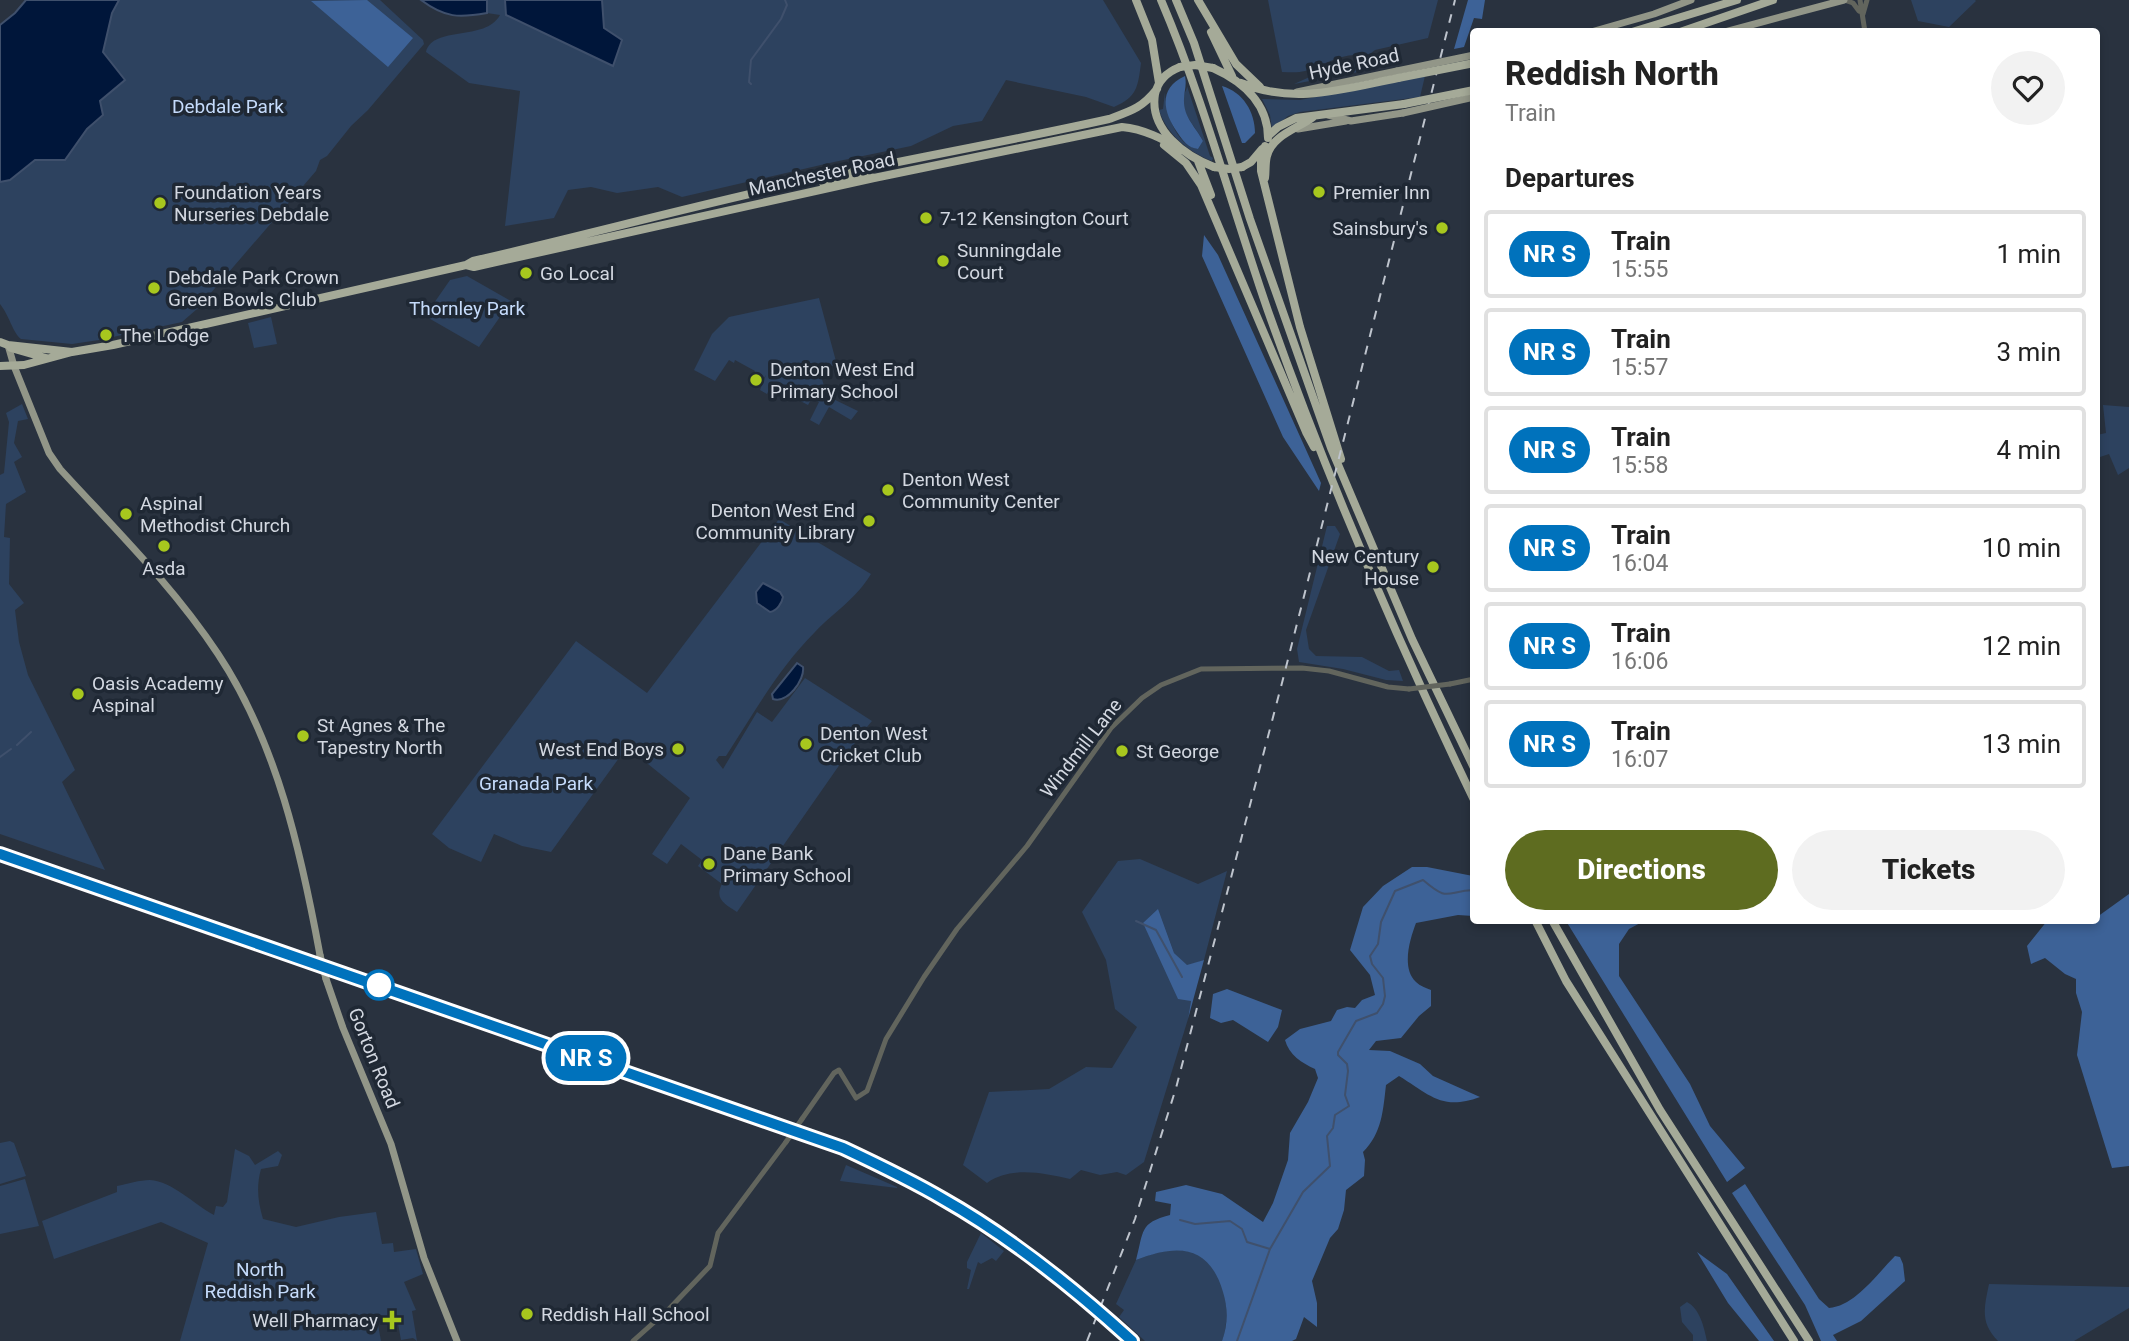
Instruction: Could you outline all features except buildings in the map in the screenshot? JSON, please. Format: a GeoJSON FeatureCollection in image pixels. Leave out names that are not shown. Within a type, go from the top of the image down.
{"type":"FeatureCollection","features":[{"type":"Feature","properties":{"kind":"highway"},"geometry":{"type":"LineString","coordinates":[[1136,0],[1152,40],[1158,86],[1154,105],[1157,118],[1167,134],[1182,150],[1198,161],[1229,169],[1251,162],[1265,146]]}},
{"type":"Feature","properties":{"kind":"highway"},"geometry":{"type":"LineString","coordinates":[[1161,0],[1197,92],[1268,310],[1329,474],[1412,670],[1470,792]]}},
{"type":"Feature","properties":{"kind":"highway"},"geometry":{"type":"LineString","coordinates":[[1176,0],[1194,43],[1250,219],[1304,375],[1362,525],[1412,639],[1470,760]]}},
{"type":"Feature","properties":{"kind":"highway"},"geometry":{"type":"LineString","coordinates":[[1198,0],[1232,76]]}},
{"type":"Feature","properties":{"kind":"highway"},"geometry":{"type":"LineString","coordinates":[[1198,0],[1233,61],[1244,74],[1268,92]]}},
{"type":"Feature","properties":{"kind":"highway"},"geometry":{"type":"LineString","coordinates":[[1646,28],[1737,0]]}},
{"type":"Feature","properties":{"kind":"highway"},"geometry":{"type":"LineString","coordinates":[[1692,28],[1773,0]]}},
{"type":"Feature","properties":{"kind":"highway","name":"Hyde Road"},"geometry":{"type":"LineString","coordinates":[[1241,83],[1268,92],[1309,95],[1398,75],[1470,64]]}},
{"type":"Feature","properties":{"kind":"highway"},"geometry":{"type":"LineString","coordinates":[[1158,86],[1173,70],[1181,67],[1195,65],[1213,68],[1241,83],[1263,112],[1268,136],[1261,159],[1265,185],[1300,327],[1362,525]]}},
{"type":"Feature","properties":{"kind":"highway","name":"Manchester Road"},"geometry":{"type":"LineString","coordinates":[[72,352],[466,265],[617,224],[795,183],[1109,119],[1135,110],[1145,103],[1158,86]]}},
{"type":"Feature","properties":{"kind":"highway"},"geometry":{"type":"LineString","coordinates":[[1268,136],[1287,121],[1320,115],[1403,108],[1470,91]]}},
{"type":"Feature","properties":{"kind":"highway"},"geometry":{"type":"LineString","coordinates":[[1263,171],[1270,148],[1283,135],[1320,115]]}},
{"type":"Feature","properties":{"kind":"highway","name":"Manchester Road"},"geometry":{"type":"LineString","coordinates":[[466,265],[474,267],[498,262],[874,178],[1122,127],[1135,128],[1159,137],[1182,150]]}},
{"type":"Feature","properties":{"kind":"highway"},"geometry":{"type":"LineString","coordinates":[[1085,135],[1129,131],[1144,135],[1178,156],[1201,177]]}},
{"type":"Feature","properties":{"kind":"highway"},"geometry":{"type":"LineString","coordinates":[[1198,161],[1201,177],[1222,232],[1306,432],[1329,474]]}},
{"type":"Feature","properties":{"kind":"highway"},"geometry":{"type":"LineString","coordinates":[[795,183],[825,183],[866,175],[874,178]]}},
{"type":"Feature","properties":{"kind":"highway"},"geometry":{"type":"LineString","coordinates":[[9,346],[72,352]]}},
{"type":"Feature","properties":{"kind":"highway"},"geometry":{"type":"LineString","coordinates":[[9,346],[49,359]]}},
{"type":"Feature","properties":{"kind":"highway"},"geometry":{"type":"LineString","coordinates":[[0,366],[14,368],[72,352]]}},
{"type":"Feature","properties":{"kind":"highway"},"geometry":{"type":"LineString","coordinates":[[1537,924],[1566,981],[1794,1341]]}},
{"type":"Feature","properties":{"kind":"highway"},"geometry":{"type":"LineString","coordinates":[[1554,924],[1660,1111],[1810,1341]]}},
{"type":"Feature","properties":{"kind":"main road"},"geometry":{"type":"LineString","coordinates":[[1605,28],[1691,0]]}},
{"type":"Feature","properties":{"kind":"main road"},"geometry":{"type":"LineString","coordinates":[[1740,28],[1844,0]]}},
{"type":"Feature","properties":{"kind":"main road","name":"Hyde Road"},"geometry":{"type":"LineString","coordinates":[[1398,75],[1470,56]]}},
{"type":"Feature","properties":{"kind":"main road"},"geometry":{"type":"LineString","coordinates":[[1297,129],[1470,98]]}},
{"type":"Feature","properties":{"kind":"main road"},"geometry":{"type":"LineString","coordinates":[[1320,115],[1351,121]]}},
{"type":"Feature","properties":{"kind":"main road","name":"Gorton Road"},"geometry":{"type":"LineString","coordinates":[[9,346],[14,368],[24,386],[49,453],[60,469],[157,572],[203,633],[246,704],[273,766],[293,832],[326,979],[343,1028],[391,1144],[424,1258],[457,1341]]}},
{"type":"Feature","properties":{"kind":"street"},"geometry":{"type":"LineString","coordinates":[[1844,0],[1853,3],[1862,17]]}},
{"type":"Feature","properties":{"kind":"street"},"geometry":{"type":"LineString","coordinates":[[1860,0],[1864,28]]}},
{"type":"Feature","properties":{"kind":"street"},"geometry":{"type":"LineString","coordinates":[[1862,17],[1867,0]]}},
{"type":"Feature","properties":{"kind":"street","name":"Windmill Lane"},"geometry":{"type":"LineString","coordinates":[[635,1340],[710,1266],[718,1233],[834,1073],[839,1070],[856,1098],[867,1091],[886,1039],[924,976],[957,929],[1027,846],[1111,728],[1142,698],[1161,685],[1201,670],[1302,668],[1329,671],[1388,687],[1409,689],[1470,680]]}},
{"type":"Feature","properties":{"kind":"green space","name":"Debdale Park"},"geometry":{"type":"Polygon","coordinates":[[[119,0],[380,0],[423,40],[424,44],[327,156],[320,160],[316,171],[197,309],[182,322],[72,344],[21,339],[0,304],[0,182],[11,180],[35,160],[65,160],[87,129],[103,116],[100,88],[102,56],[108,26],[119,0]]]}},
{"type":"Feature","properties":{"kind":"green space"},"geometry":{"type":"Polygon","coordinates":[[[487,0],[505,0],[506,15],[604,28],[602,0],[1103,0],[1141,63],[1139,79],[1132,95],[1114,107],[1086,97],[1006,80],[982,121],[953,126],[911,146],[682,197],[658,187],[617,193],[591,187],[568,190],[554,218],[505,226],[520,91],[469,83],[426,52],[438,39],[493,23],[500,15],[487,13],[487,0]]]}},
{"type":"Feature","properties":{"kind":"green space"},"geometry":{"type":"Polygon","coordinates":[[[1268,0],[1438,0],[1428,38],[1375,50],[1366,57],[1351,55],[1305,71],[1282,72],[1268,0]]]}},
{"type":"Feature","properties":{"kind":"green space"},"geometry":{"type":"Polygon","coordinates":[[[1911,0],[1976,1],[1949,27],[1918,21],[1911,0]]]}},
{"type":"Feature","properties":{"kind":"green space"},"geometry":{"type":"Polygon","coordinates":[[[1361,63],[1364,66],[1363,71],[1294,84],[1334,66],[1361,63]]]}},
{"type":"Feature","properties":{"kind":"green space"},"geometry":{"type":"Polygon","coordinates":[[[1425,76],[1420,97],[1300,112],[1288,116],[1272,129],[1270,115],[1262,99],[1300,100],[1425,76]]]}},
{"type":"Feature","properties":{"kind":"green space"},"geometry":{"type":"Polygon","coordinates":[[[1187,86],[1212,161],[1180,142],[1167,127],[1159,110],[1163,109],[1165,92],[1167,109],[1178,135],[1184,142],[1198,149],[1203,141],[1184,109],[1183,97],[1187,86]]]}},
{"type":"Feature","properties":{"kind":"green space","name":"Thornley Park"},"geometry":{"type":"Polygon","coordinates":[[[467,276],[511,301],[479,347],[425,316],[450,280],[467,276]]]}},
{"type":"Feature","properties":{"kind":"green space","name":"Denton West End Primary School"},"geometry":{"type":"Polygon","coordinates":[[[819,298],[837,365],[819,369],[827,396],[858,411],[851,420],[829,407],[819,425],[810,420],[819,402],[812,398],[808,405],[771,386],[767,394],[760,390],[766,375],[759,385],[751,380],[755,371],[735,360],[734,363],[729,360],[715,381],[694,370],[712,334],[729,317],[819,298]]]}},
{"type":"Feature","properties":{"kind":"green space"},"geometry":{"type":"Polygon","coordinates":[[[271,317],[277,344],[254,348],[248,323],[271,317]]]}},
{"type":"Feature","properties":{"kind":"green space"},"geometry":{"type":"Polygon","coordinates":[[[22,404],[28,419],[18,421],[14,443],[22,457],[14,462],[26,492],[6,504],[4,537],[10,538],[9,584],[24,603],[15,610],[19,642],[28,675],[75,770],[62,782],[105,870],[0,834],[0,475],[4,473],[9,422],[6,413],[22,404]]]}},
{"type":"Feature","properties":{"kind":"green space"},"geometry":{"type":"Polygon","coordinates":[[[2103,405],[2129,407],[2129,468],[2118,475],[2109,454],[2100,457],[2100,434],[2106,433],[2103,405]]]}},
{"type":"Feature","properties":{"kind":"green space","name":"Granada Park"},"geometry":{"type":"Polygon","coordinates":[[[779,519],[871,574],[852,598],[802,646],[767,692],[726,756],[719,756],[716,760],[723,769],[757,712],[772,722],[805,678],[872,721],[737,912],[720,897],[722,884],[698,866],[702,860],[681,844],[667,864],[652,854],[690,798],[627,747],[551,852],[522,846],[494,834],[481,862],[449,848],[432,834],[576,641],[647,693],[779,519]]]}},
{"type":"Feature","properties":{"kind":"green space"},"geometry":{"type":"Polygon","coordinates":[[[1327,526],[1335,526],[1340,534],[1306,630],[1309,649],[1316,656],[1362,657],[1389,671],[1399,670],[1403,681],[1299,662],[1297,649],[1327,526]]]}},
{"type":"Feature","properties":{"kind":"green space"},"geometry":{"type":"Polygon","coordinates":[[[1140,859],[1198,884],[1227,871],[1204,960],[1187,966],[1174,953],[1158,909],[1191,1001],[1188,1019],[1144,1162],[1126,1175],[1117,1172],[1100,1175],[1081,1170],[1070,1179],[1027,1172],[1006,1174],[987,1183],[963,1165],[989,1092],[1049,1089],[1086,1067],[1112,1068],[1137,1027],[1115,1009],[1106,960],[1082,912],[1118,861],[1140,859]]]}},
{"type":"Feature","properties":{"kind":"green space"},"geometry":{"type":"Polygon","coordinates":[[[0,1143],[14,1143],[26,1176],[0,1184],[0,1143]]]}},
{"type":"Feature","properties":{"kind":"green space","name":"North Reddish Park"},"geometry":{"type":"Polygon","coordinates":[[[235,1149],[249,1156],[255,1165],[278,1151],[282,1155],[278,1166],[261,1169],[258,1194],[263,1219],[296,1227],[376,1212],[382,1244],[393,1243],[394,1252],[416,1249],[423,1274],[404,1282],[416,1310],[412,1311],[417,1341],[413,1338],[401,1340],[397,1318],[394,1316],[377,1319],[381,1341],[180,1341],[208,1243],[161,1222],[54,1259],[42,1221],[117,1192],[117,1186],[146,1180],[158,1181],[167,1184],[214,1215],[216,1206],[223,1207],[227,1202],[235,1149]]]}},
{"type":"Feature","properties":{"kind":"green space"},"geometry":{"type":"Polygon","coordinates":[[[846,1165],[897,1187],[897,1188],[840,1181],[846,1165]]]}},
{"type":"Feature","properties":{"kind":"green space"},"geometry":{"type":"Polygon","coordinates":[[[25,1179],[39,1226],[0,1234],[0,1186],[25,1179]]]}},
{"type":"Feature","properties":{"kind":"green space"},"geometry":{"type":"Polygon","coordinates":[[[981,1233],[1004,1251],[996,1261],[992,1258],[981,1264],[978,1262],[967,1289],[971,1270],[967,1268],[967,1262],[981,1233]]]}},
{"type":"Feature","properties":{"kind":"green space"},"geometry":{"type":"Polygon","coordinates":[[[1176,1249],[1204,1256],[1218,1273],[1226,1308],[1222,1341],[1145,1341],[1119,1317],[1124,1310],[1116,1304],[1136,1260],[1176,1249]]]}},
{"type":"Feature","properties":{"kind":"green space"},"geometry":{"type":"Polygon","coordinates":[[[1989,1284],[2129,1287],[2129,1308],[2074,1341],[1998,1341],[1988,1328],[1985,1315],[1989,1284]]]}},
{"type":"Feature","properties":{"kind":"green space"},"geometry":{"type":"Polygon","coordinates":[[[1687,1302],[1698,1314],[1707,1341],[1693,1341],[1693,1335],[1682,1322],[1680,1307],[1687,1302]]]}},
{"type":"Feature","properties":{"kind":"shaded area"},"geometry":{"type":"Polygon","coordinates":[[[26,0],[119,0],[112,13],[103,52],[125,80],[100,101],[103,115],[87,129],[65,160],[35,160],[10,180],[0,182],[0,25],[26,0]]]}},
{"type":"Feature","properties":{"kind":"shaded area"},"geometry":{"type":"Polygon","coordinates":[[[367,0],[413,38],[388,67],[311,1],[367,0]]]}},
{"type":"Feature","properties":{"kind":"shaded area"},"geometry":{"type":"Polygon","coordinates":[[[421,0],[487,0],[487,13],[452,15],[421,0]]]}},
{"type":"Feature","properties":{"kind":"shaded area"},"geometry":{"type":"Polygon","coordinates":[[[505,0],[602,0],[604,28],[622,40],[613,66],[506,15],[505,0]]]}},
{"type":"Feature","properties":{"kind":"shaded area"},"geometry":{"type":"Polygon","coordinates":[[[1468,0],[1485,0],[1482,19],[1474,18],[1464,47],[1454,49],[1468,0]]]}},
{"type":"Feature","properties":{"kind":"shaded area"},"geometry":{"type":"Polygon","coordinates":[[[1185,76],[1184,105],[1190,122],[1203,141],[1198,149],[1189,146],[1181,138],[1166,109],[1170,87],[1185,76]]]}},
{"type":"Feature","properties":{"kind":"shaded area"},"geometry":{"type":"Polygon","coordinates":[[[1222,86],[1242,98],[1250,110],[1255,133],[1245,143],[1242,143],[1222,86]]]}},
{"type":"Feature","properties":{"kind":"shaded area"},"geometry":{"type":"Polygon","coordinates":[[[1204,235],[1218,255],[1321,483],[1319,491],[1283,437],[1202,256],[1204,235]]]}},
{"type":"Feature","properties":{"kind":"shaded area"},"geometry":{"type":"Polygon","coordinates":[[[763,583],[780,592],[783,597],[779,606],[770,612],[757,603],[756,592],[763,583]]]}},
{"type":"Feature","properties":{"kind":"shaded area"},"geometry":{"type":"Polygon","coordinates":[[[797,663],[803,667],[803,672],[794,690],[784,698],[773,699],[772,694],[797,663]]]}},
{"type":"Feature","properties":{"kind":"shaded area"},"geometry":{"type":"Polygon","coordinates":[[[1412,867],[1427,867],[1470,875],[1470,916],[1458,915],[1416,923],[1411,937],[1408,961],[1411,976],[1421,986],[1431,990],[1431,1006],[1401,1038],[1376,1041],[1369,1050],[1390,1051],[1420,1064],[1433,1076],[1480,1097],[1446,1102],[1428,1095],[1399,1076],[1386,1085],[1378,1129],[1363,1152],[1364,1176],[1346,1190],[1338,1229],[1330,1238],[1312,1281],[1317,1303],[1317,1327],[1304,1317],[1296,1339],[1292,1341],[1222,1341],[1226,1304],[1217,1276],[1209,1265],[1190,1252],[1178,1250],[1136,1260],[1144,1230],[1153,1221],[1170,1215],[1171,1204],[1155,1201],[1156,1192],[1186,1185],[1222,1194],[1263,1222],[1273,1203],[1288,1160],[1290,1133],[1318,1078],[1315,1069],[1297,1058],[1285,1040],[1300,1029],[1331,1021],[1337,1010],[1355,1008],[1362,1000],[1375,995],[1370,975],[1350,950],[1363,907],[1383,886],[1412,867]]]}},
{"type":"Feature","properties":{"kind":"shaded area"},"geometry":{"type":"Polygon","coordinates":[[[2129,894],[2129,1166],[2112,1168],[2077,1055],[2082,1012],[2076,993],[2076,979],[2045,958],[2031,964],[2027,946],[2045,924],[2100,924],[2100,915],[2129,894]]]}},
{"type":"Feature","properties":{"kind":"shaded area"},"geometry":{"type":"Polygon","coordinates":[[[1158,909],[1174,953],[1187,965],[1204,960],[1188,1019],[1191,1001],[1178,999],[1143,923],[1158,909]]]}},
{"type":"Feature","properties":{"kind":"shaded area"},"geometry":{"type":"Polygon","coordinates":[[[1568,924],[1638,924],[1629,929],[1619,944],[1619,976],[1690,1084],[1710,1126],[1745,1168],[1727,1182],[1568,924]]]}},
{"type":"Feature","properties":{"kind":"shaded area"},"geometry":{"type":"Polygon","coordinates":[[[1227,989],[1282,1010],[1278,1027],[1268,1042],[1233,1020],[1221,1023],[1210,1018],[1213,994],[1227,989]]]}},
{"type":"Feature","properties":{"kind":"shaded area"},"geometry":{"type":"Polygon","coordinates":[[[1745,1184],[1819,1299],[1829,1308],[1848,1302],[1857,1295],[1895,1256],[1900,1257],[1903,1264],[1905,1281],[1861,1321],[1833,1335],[1837,1341],[1821,1341],[1805,1305],[1732,1193],[1745,1184]]]}},
{"type":"Feature","properties":{"kind":"shaded area"},"geometry":{"type":"Polygon","coordinates":[[[1697,1252],[1727,1274],[1774,1341],[1759,1341],[1728,1303],[1697,1252]]]}},
{"type":"Feature","properties":{"kind":"waterway"},"geometry":{"type":"LineString","coordinates":[[751,84],[751,60],[781,19],[787,5],[785,0]]}},
{"type":"Feature","properties":{"kind":"waterway"},"geometry":{"type":"LineString","coordinates":[[17,745],[31,732]]}},
{"type":"Feature","properties":{"kind":"waterway"},"geometry":{"type":"LineString","coordinates":[[0,757],[11,749]]}},
{"type":"Feature","properties":{"kind":"waterway"},"geometry":{"type":"LineString","coordinates":[[1237,1341],[1270,1249],[1303,1192],[1330,1166],[1327,1136],[1333,1128],[1335,1115],[1349,1106],[1345,1095],[1347,1064],[1338,1052],[1356,1021],[1377,1013],[1383,1004],[1383,978],[1372,964],[1370,956],[1378,944],[1381,922],[1395,891],[1423,880],[1443,894],[1470,890]]}},
{"type":"Feature","properties":{"kind":"waterway"},"geometry":{"type":"LineString","coordinates":[[1136,921],[1156,930],[1182,977]]}},
{"type":"Feature","properties":{"kind":"waterway"},"geometry":{"type":"LineString","coordinates":[[1180,1220],[1195,1224],[1230,1221],[1242,1229],[1247,1242],[1270,1249]]}},
{"type":"Feature","properties":{"kind":"railway"},"geometry":{"type":"LineString","coordinates":[[1087,1341],[1135,1219],[1176,1088],[1455,0]]}},
{"type":"Feature","properties":{"kind":"railway"},"geometry":{"type":"LineString","coordinates":[[0,854],[843,1148],[919,1185],[993,1230],[1065,1283],[1132,1341]]}},
{"type":"Feature","properties":{"kind":"train"},"geometry":{"type":"LineString","coordinates":[[0,854],[843,1148],[971,1216],[1060,1279],[1132,1341]]}},
{"type":"Feature","properties":{"kind":"place","name":"Premier Inn"},"geometry":{"type":"Point","coordinates":[1319,192]}},
{"type":"Feature","properties":{"kind":"place","name":"Foundation Years Nurseries Debdale"},"geometry":{"type":"Point","coordinates":[160,203]}},
{"type":"Feature","properties":{"kind":"place","name":"7-12 Kensington Court"},"geometry":{"type":"Point","coordinates":[926,218]}},
{"type":"Feature","properties":{"kind":"place","name":"Sainsbury's"},"geometry":{"type":"Point","coordinates":[1442,228]}},
{"type":"Feature","properties":{"kind":"place","name":"Sunningdale Court"},"geometry":{"type":"Point","coordinates":[943,261]}},
{"type":"Feature","properties":{"kind":"place","name":"Go Local"},"geometry":{"type":"Point","coordinates":[526,273]}},
{"type":"Feature","properties":{"kind":"place","name":"Debdale Park Crown Green Bowls Club"},"geometry":{"type":"Point","coordinates":[154,288]}},
{"type":"Feature","properties":{"kind":"place","name":"The Lodge"},"geometry":{"type":"Point","coordinates":[106,335]}},
{"type":"Feature","properties":{"kind":"place","name":"Denton West End Primary School"},"geometry":{"type":"Point","coordinates":[756,380]}},
{"type":"Feature","properties":{"kind":"place","name":"Denton West Community Center"},"geometry":{"type":"Point","coordinates":[888,490]}},
{"type":"Feature","properties":{"kind":"place","name":"Aspinal Methodist Church"},"geometry":{"type":"Point","coordinates":[126,514]}},
{"type":"Feature","properties":{"kind":"place","name":"Denton West End Community Library"},"geometry":{"type":"Point","coordinates":[869,521]}},
{"type":"Feature","properties":{"kind":"place","name":"Asda"},"geometry":{"type":"Point","coordinates":[164,546]}},
{"type":"Feature","properties":{"kind":"place","name":"New Century House"},"geometry":{"type":"Point","coordinates":[1433,567]}},
{"type":"Feature","properties":{"kind":"place","name":"Oasis Academy Aspinal"},"geometry":{"type":"Point","coordinates":[78,694]}},
{"type":"Feature","properties":{"kind":"place","name":"St Agnes & The Tapestry North"},"geometry":{"type":"Point","coordinates":[303,736]}},
{"type":"Feature","properties":{"kind":"place","name":"Denton West Cricket Club"},"geometry":{"type":"Point","coordinates":[806,744]}},
{"type":"Feature","properties":{"kind":"place","name":"West End Boys"},"geometry":{"type":"Point","coordinates":[678,749]}},
{"type":"Feature","properties":{"kind":"place","name":"St George"},"geometry":{"type":"Point","coordinates":[1122,751]}},
{"type":"Feature","properties":{"kind":"place","name":"Dane Bank Primary School"},"geometry":{"type":"Point","coordinates":[709,864]}},
{"type":"Feature","properties":{"kind":"place","name":"Reddish Hall School"},"geometry":{"type":"Point","coordinates":[527,1314]}},
{"type":"Feature","properties":{"kind":"place","name":"Well Pharmacy"},"geometry":{"type":"Point","coordinates":[392,1320]}}]}
